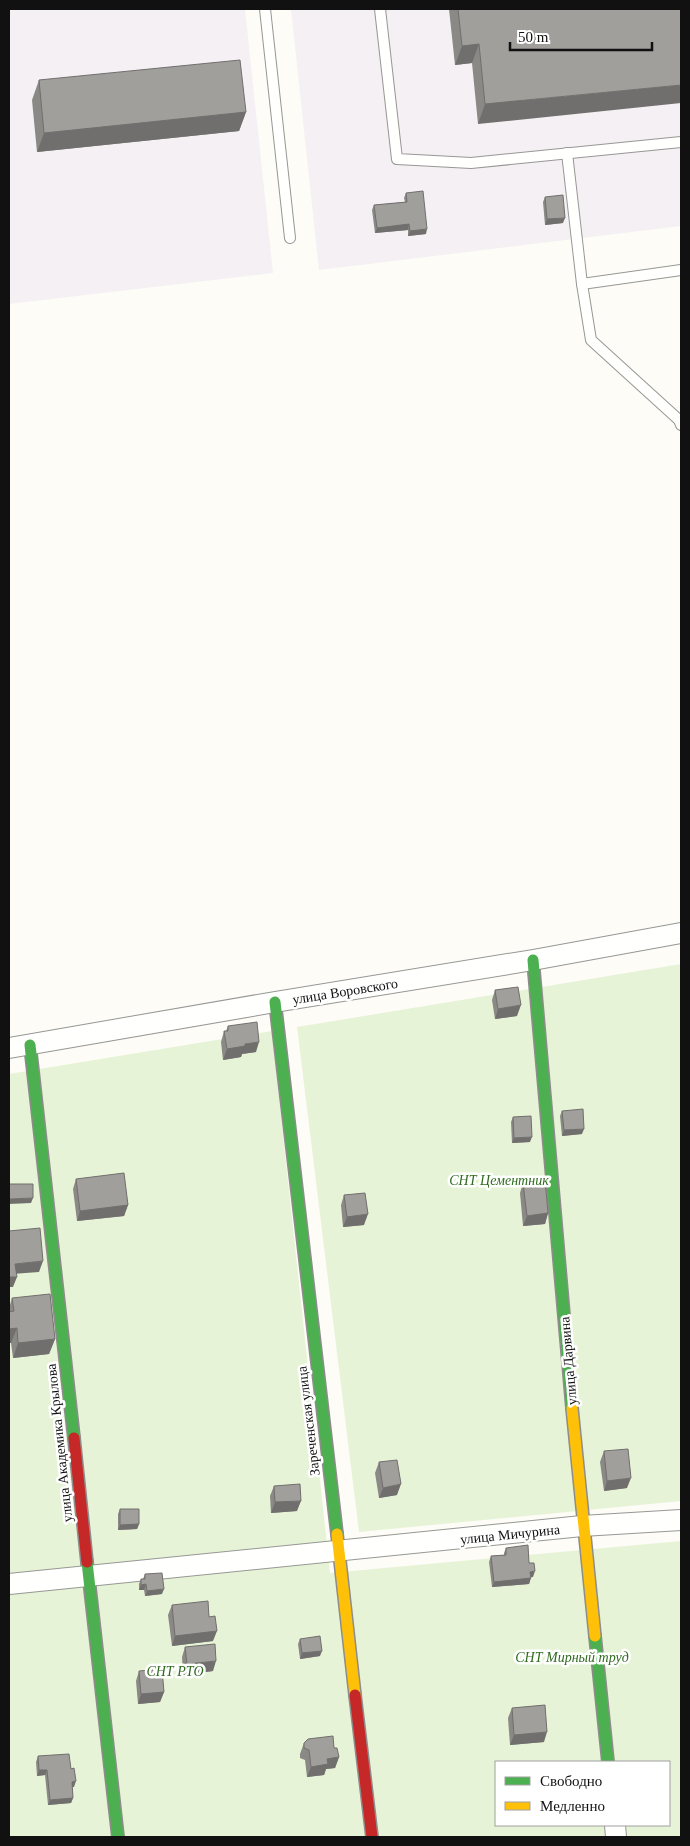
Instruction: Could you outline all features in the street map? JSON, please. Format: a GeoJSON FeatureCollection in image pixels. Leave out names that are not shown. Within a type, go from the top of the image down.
{"type":"FeatureCollection","features":[{"type":"Feature","properties":{"kind":"street","name":"улица Воровского"},"geometry":{"type":"LineString","coordinates":[[9,1048],[533,960],[681,933]]}},
{"type":"Feature","properties":{"kind":"street","name":"улица Дарвина"},"geometry":{"type":"LineString","coordinates":[[533,960],[582,1526],[608,1761]]}},
{"type":"Feature","properties":{"kind":"street","name":"Зареченская улица"},"geometry":{"type":"LineString","coordinates":[[275,1002],[372,1837]]}},
{"type":"Feature","properties":{"kind":"street","name":"улица Академика Крылова"},"geometry":{"type":"LineString","coordinates":[[30,1045],[118,1837]]}},
{"type":"Feature","properties":{"kind":"street","name":"улица Мичурина"},"geometry":{"type":"LineString","coordinates":[[9,1584],[582,1526],[681,1520]]}},
{"type":"Feature","properties":{"kind":"lane"},"geometry":{"type":"LineString","coordinates":[[265,9],[290,238]]}},
{"type":"Feature","properties":{"kind":"lane"},"geometry":{"type":"LineString","coordinates":[[380,9],[397,160],[471,163],[681,142]]}},
{"type":"Feature","properties":{"kind":"lane"},"geometry":{"type":"LineString","coordinates":[[566,153],[582,284],[591,340],[679,420],[681,425]]}},
{"type":"Feature","properties":{"kind":"lane"},"geometry":{"type":"LineString","coordinates":[[582,284],[681,270]]}},
{"type":"Feature","properties":{"kind":"shaded area"},"geometry":{"type":"Polygon","coordinates":[[[9,9],[245,9],[273,273],[9,304],[9,9]]]}},
{"type":"Feature","properties":{"kind":"shaded area"},"geometry":{"type":"Polygon","coordinates":[[[291,9],[681,9],[681,226],[319,270],[291,9]]]}},
{"type":"Feature","properties":{"kind":"green space","name":"СНТ Цементник"},"geometry":{"type":"Polygon","coordinates":[[[681,964],[681,1501],[359,1532],[297,1027],[681,964]]]}},
{"type":"Feature","properties":{"kind":"green space","name":"СНТ РТО"},"geometry":{"type":"Polygon","coordinates":[[[272,1031],[330,1573],[681,1541],[681,1837],[9,1837],[9,1074],[272,1031]]]}},
{"type":"Feature","properties":{"kind":"building"},"geometry":{"type":"Polygon","coordinates":[[[458,9],[681,9],[681,85],[485,104],[479,44],[462,46],[458,9]]]}},
{"type":"Feature","properties":{"kind":"building"},"geometry":{"type":"Polygon","coordinates":[[[240,60],[246,112],[44,133],[39,80],[240,60]]]}},
{"type":"Feature","properties":{"kind":"building"},"geometry":{"type":"Polygon","coordinates":[[[423,191],[427,229],[410,231],[409,224],[377,228],[374,205],[407,202],[406,193],[423,191]]]}},
{"type":"Feature","properties":{"kind":"building"},"geometry":{"type":"Polygon","coordinates":[[[563,195],[565,218],[547,219],[545,197],[563,195]]]}},
{"type":"Feature","properties":{"kind":"building"},"geometry":{"type":"Polygon","coordinates":[[[518,987],[521,1005],[498,1009],[495,990],[518,987]]]}},
{"type":"Feature","properties":{"kind":"building"},"geometry":{"type":"Polygon","coordinates":[[[257,1022],[259,1042],[227,1049],[224,1031],[228,1031],[228,1026],[257,1022]]]}},
{"type":"Feature","properties":{"kind":"building"},"geometry":{"type":"Polygon","coordinates":[[[583,1109],[584,1129],[564,1130],[562,1111],[583,1109]]]}},
{"type":"Feature","properties":{"kind":"building"},"geometry":{"type":"Polygon","coordinates":[[[531,1116],[532,1137],[514,1138],[513,1117],[531,1116]]]}},
{"type":"Feature","properties":{"kind":"building"},"geometry":{"type":"Polygon","coordinates":[[[124,1173],[128,1205],[80,1211],[76,1179],[124,1173]]]}},
{"type":"Feature","properties":{"kind":"building"},"geometry":{"type":"Polygon","coordinates":[[[545,1180],[548,1213],[527,1216],[523,1183],[545,1180]]]}},
{"type":"Feature","properties":{"kind":"building"},"geometry":{"type":"Polygon","coordinates":[[[9,1184],[33,1184],[33,1198],[9,1199],[9,1184]]]}},
{"type":"Feature","properties":{"kind":"building"},"geometry":{"type":"Polygon","coordinates":[[[365,1193],[368,1214],[347,1217],[344,1195],[365,1193]]]}},
{"type":"Feature","properties":{"kind":"building"},"geometry":{"type":"Polygon","coordinates":[[[40,1228],[43,1261],[15,1264],[17,1277],[9,1277],[9,1231],[40,1228]]]}},
{"type":"Feature","properties":{"kind":"building"},"geometry":{"type":"Polygon","coordinates":[[[50,1294],[55,1339],[18,1343],[17,1328],[9,1329],[9,1312],[14,1311],[12,1298],[50,1294]]]}},
{"type":"Feature","properties":{"kind":"building"},"geometry":{"type":"Polygon","coordinates":[[[628,1449],[631,1478],[607,1481],[604,1451],[628,1449]]]}},
{"type":"Feature","properties":{"kind":"building"},"geometry":{"type":"Polygon","coordinates":[[[397,1460],[401,1484],[383,1488],[379,1462],[397,1460]]]}},
{"type":"Feature","properties":{"kind":"building"},"geometry":{"type":"Polygon","coordinates":[[[300,1484],[301,1501],[275,1502],[274,1486],[300,1484]]]}},
{"type":"Feature","properties":{"kind":"building"},"geometry":{"type":"Polygon","coordinates":[[[120,1509],[139,1509],[139,1524],[120,1525],[120,1509]]]}},
{"type":"Feature","properties":{"kind":"building"},"geometry":{"type":"Polygon","coordinates":[[[528,1545],[529,1563],[534,1563],[535,1571],[530,1572],[531,1578],[494,1582],[491,1556],[506,1555],[506,1548],[528,1545]]]}},
{"type":"Feature","properties":{"kind":"building"},"geometry":{"type":"Polygon","coordinates":[[[162,1573],[164,1589],[147,1591],[146,1584],[141,1585],[141,1579],[145,1579],[145,1574],[162,1573]]]}},
{"type":"Feature","properties":{"kind":"building"},"geometry":{"type":"Polygon","coordinates":[[[208,1601],[209,1617],[215,1616],[217,1631],[175,1636],[172,1605],[208,1601]]]}},
{"type":"Feature","properties":{"kind":"building"},"geometry":{"type":"Polygon","coordinates":[[[320,1636],[322,1651],[302,1653],[300,1639],[320,1636]]]}},
{"type":"Feature","properties":{"kind":"building"},"geometry":{"type":"Polygon","coordinates":[[[215,1644],[216,1661],[187,1664],[185,1647],[215,1644]]]}},
{"type":"Feature","properties":{"kind":"building"},"geometry":{"type":"Polygon","coordinates":[[[162,1669],[164,1692],[141,1694],[139,1671],[162,1669]]]}},
{"type":"Feature","properties":{"kind":"building"},"geometry":{"type":"Polygon","coordinates":[[[545,1705],[547,1732],[514,1735],[512,1708],[545,1705]]]}},
{"type":"Feature","properties":{"kind":"building"},"geometry":{"type":"Polygon","coordinates":[[[333,1736],[334,1748],[337,1748],[339,1757],[327,1759],[328,1764],[311,1767],[309,1750],[304,1748],[304,1743],[308,1739],[333,1736]]]}},
{"type":"Feature","properties":{"kind":"building"},"geometry":{"type":"Polygon","coordinates":[[[69,1754],[71,1769],[74,1768],[76,1781],[72,1782],[73,1798],[50,1800],[47,1770],[39,1770],[38,1756],[69,1754]]]}},
{"type":"Feature","properties":{"kind":"traffic: fast"},"geometry":{"type":"LineString","coordinates":[[533,960],[572,1408]]}},
{"type":"Feature","properties":{"kind":"traffic: fast"},"geometry":{"type":"LineString","coordinates":[[275,1002],[337,1534]]}},
{"type":"Feature","properties":{"kind":"traffic: fast"},"geometry":{"type":"LineString","coordinates":[[30,1045],[74,1438]]}},
{"type":"Feature","properties":{"kind":"traffic: fast"},"geometry":{"type":"LineString","coordinates":[[87,1562],[118,1837]]}},
{"type":"Feature","properties":{"kind":"traffic: fast"},"geometry":{"type":"LineString","coordinates":[[595,1636],[608,1761]]}},
{"type":"Feature","properties":{"kind":"traffic: slow"},"geometry":{"type":"LineString","coordinates":[[572,1408],[595,1636]]}},
{"type":"Feature","properties":{"kind":"traffic: slow"},"geometry":{"type":"LineString","coordinates":[[337,1534],[355,1695]]}},
{"type":"Feature","properties":{"kind":"traffic: jam"},"geometry":{"type":"LineString","coordinates":[[74,1438],[87,1562]]}},
{"type":"Feature","properties":{"kind":"traffic: jam"},"geometry":{"type":"LineString","coordinates":[[355,1695],[372,1837]]}},
{"type":"Feature","properties":{"kind":"park label","name":"СНТ Мирный труд"},"geometry":{"type":"Point","coordinates":[572,1657]}}]}
